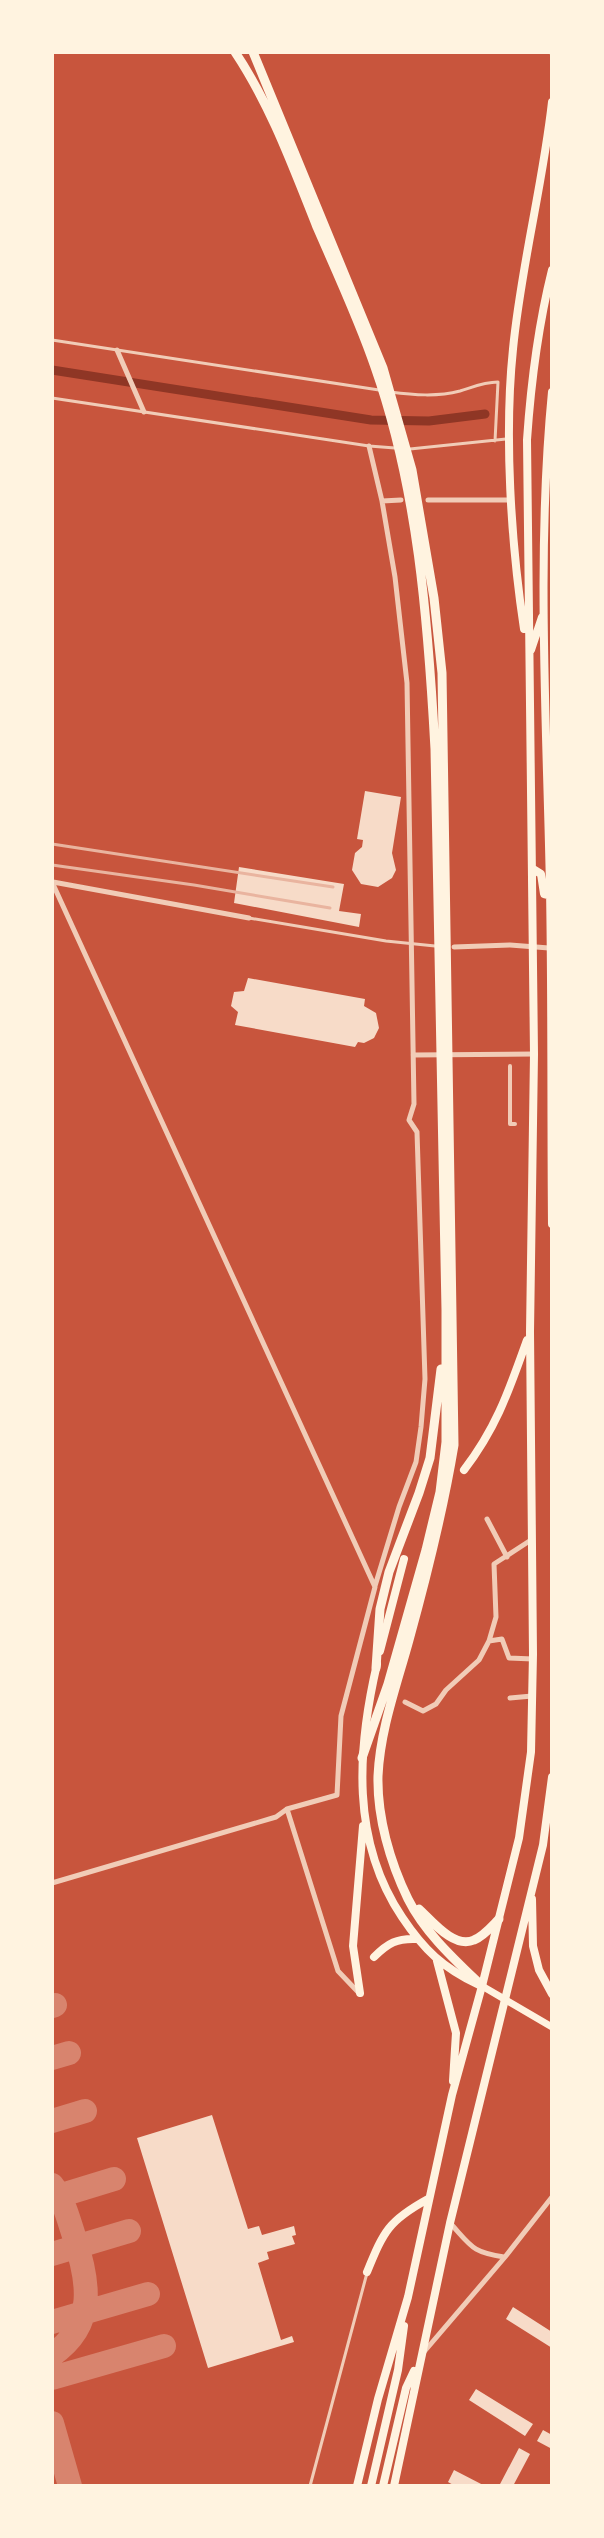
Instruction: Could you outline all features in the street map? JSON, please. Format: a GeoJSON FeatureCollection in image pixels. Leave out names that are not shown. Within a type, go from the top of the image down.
{"type":"FeatureCollection","features":[{"type":"Feature","properties":{"kind":"highway"},"geometry":{"type":"LineString","coordinates":[[235,52],[252,78],[277,129],[379,368]]}},
{"type":"Feature","properties":{"kind":"highway"},"geometry":{"type":"LineString","coordinates":[[253,52],[379,368],[408,469],[434,598],[442,673],[443,977],[454,1445],[431,1559],[387,1719],[378,1779],[391,1858],[408,1898],[427,1929],[482,1986]]}},
{"type":"Feature","properties":{"kind":"highway"},"geometry":{"type":"LineString","coordinates":[[362,1758],[388,1684],[440,1492],[446,1442],[445,1071]]}},
{"type":"Feature","properties":{"kind":"highway"},"geometry":{"type":"LineString","coordinates":[[376,1668],[380,1609],[389,1572],[434,1444],[446,1310]]}},
{"type":"Feature","properties":{"kind":"highway"},"geometry":{"type":"LineString","coordinates":[[408,1898],[436,1925],[459,1941],[477,1939],[499,1919]]}},
{"type":"Feature","properties":{"kind":"main road"},"geometry":{"type":"LineString","coordinates":[[528,658],[518,592],[512,500],[510,439],[513,349],[552,102]]}},
{"type":"Feature","properties":{"kind":"main road"},"geometry":{"type":"LineString","coordinates":[[371,2486],[398,2370],[408,2297],[428,2199],[519,1838],[531,1752],[530,1332],[534,947],[527,440],[539,321],[552,270]]}},
{"type":"Feature","properties":{"kind":"main road"},"geometry":{"type":"LineString","coordinates":[[552,392],[546,452],[544,610],[550,808],[552,1224]]}},
{"type":"Feature","properties":{"kind":"main road"},"geometry":{"type":"LineString","coordinates":[[528,658],[552,593]]}},
{"type":"Feature","properties":{"kind":"main road"},"geometry":{"type":"LineString","coordinates":[[546,695],[552,674]]}},
{"type":"Feature","properties":{"kind":"main road"},"geometry":{"type":"LineString","coordinates":[[533,869],[541,875],[544,894],[550,892]]}},
{"type":"Feature","properties":{"kind":"main road"},"geometry":{"type":"LineString","coordinates":[[464,1470],[492,1431],[503,1409],[530,1332]]}},
{"type":"Feature","properties":{"kind":"main road"},"geometry":{"type":"LineString","coordinates":[[360,1993],[353,1946],[364,1817],[362,1758],[368,1702],[404,1559]]}},
{"type":"Feature","properties":{"kind":"main road"},"geometry":{"type":"LineString","coordinates":[[394,2486],[450,2223],[543,1845],[552,1777]]}},
{"type":"Feature","properties":{"kind":"main road"},"geometry":{"type":"LineString","coordinates":[[364,1817],[380,1877],[417,1939],[454,1973],[505,1997],[552,2027]]}},
{"type":"Feature","properties":{"kind":"main road"},"geometry":{"type":"LineString","coordinates":[[531,1892],[533,1946],[539,1970],[552,1994]]}},
{"type":"Feature","properties":{"kind":"main road"},"geometry":{"type":"LineString","coordinates":[[374,1957],[391,1941],[417,1939]]}},
{"type":"Feature","properties":{"kind":"main road"},"geometry":{"type":"LineString","coordinates":[[437,1960],[456,2033],[452,2095]]}},
{"type":"Feature","properties":{"kind":"main road"},"geometry":{"type":"LineString","coordinates":[[367,2272],[382,2234],[397,2217],[428,2199]]}},
{"type":"Feature","properties":{"kind":"main road"},"geometry":{"type":"LineString","coordinates":[[357,2486],[408,2297]]}},
{"type":"Feature","properties":{"kind":"main road"},"geometry":{"type":"LineString","coordinates":[[383,2486],[406,2388],[420,2357]]}},
{"type":"Feature","properties":{"kind":"street"},"geometry":{"type":"LineString","coordinates":[[117,350],[144,412]]}},
{"type":"Feature","properties":{"kind":"street"},"geometry":{"type":"LineString","coordinates":[[52,1883],[276,1817],[287,1809],[337,1795],[341,1716],[349,1681],[399,1507],[416,1462],[425,1379],[417,1132],[409,1120],[414,1104],[407,683],[395,577],[369,446]]}},
{"type":"Feature","properties":{"kind":"street"},"geometry":{"type":"LineString","coordinates":[[382,501],[401,500]]}},
{"type":"Feature","properties":{"kind":"street"},"geometry":{"type":"LineString","coordinates":[[428,500],[512,500]]}},
{"type":"Feature","properties":{"kind":"street"},"geometry":{"type":"LineString","coordinates":[[52,882],[249,918]]}},
{"type":"Feature","properties":{"kind":"street"},"geometry":{"type":"LineString","coordinates":[[52,882],[375,1587]]}},
{"type":"Feature","properties":{"kind":"street"},"geometry":{"type":"LineString","coordinates":[[454,947],[510,945],[549,948]]}},
{"type":"Feature","properties":{"kind":"street"},"geometry":{"type":"LineString","coordinates":[[413,1055],[534,1054]]}},
{"type":"Feature","properties":{"kind":"street"},"geometry":{"type":"LineString","coordinates":[[510,1066],[510,1124],[515,1124]]}},
{"type":"Feature","properties":{"kind":"street"},"geometry":{"type":"LineString","coordinates":[[487,1519],[507,1557]]}},
{"type":"Feature","properties":{"kind":"street"},"geometry":{"type":"LineString","coordinates":[[405,1702],[423,1711],[436,1704],[446,1690],[479,1660],[496,1617],[494,1564],[532,1540]]}},
{"type":"Feature","properties":{"kind":"street"},"geometry":{"type":"LineString","coordinates":[[489,1641],[502,1639],[509,1658],[533,1659]]}},
{"type":"Feature","properties":{"kind":"street"},"geometry":{"type":"LineString","coordinates":[[349,1681],[357,1683]]}},
{"type":"Feature","properties":{"kind":"street"},"geometry":{"type":"LineString","coordinates":[[510,1698],[532,1696]]}},
{"type":"Feature","properties":{"kind":"street"},"geometry":{"type":"LineString","coordinates":[[287,1809],[338,1971],[360,1993]]}},
{"type":"Feature","properties":{"kind":"street"},"geometry":{"type":"LineString","coordinates":[[420,2357],[552,2197]]}},
{"type":"Feature","properties":{"kind":"street"},"geometry":{"type":"LineString","coordinates":[[450,2223],[482,2253],[505,2257]]}},
{"type":"Feature","properties":{"kind":"lane"},"geometry":{"type":"LineString","coordinates":[[52,340],[416,396],[460,391],[485,382],[498,382],[495,441]]}},
{"type":"Feature","properties":{"kind":"lane"},"geometry":{"type":"LineString","coordinates":[[52,398],[369,446],[416,450],[510,439]]}},
{"type":"Feature","properties":{"kind":"lane"},"geometry":{"type":"LineString","coordinates":[[249,918],[412,945],[454,947]]}},
{"type":"Feature","properties":{"kind":"lane"},"geometry":{"type":"LineString","coordinates":[[310,2486],[367,2272]]}},
{"type":"Feature","properties":{"kind":"building"},"geometry":{"type":"Polygon","coordinates":[[[365,791],[401,797],[392,853],[396,870],[392,878],[378,887],[361,884],[352,870],[355,853],[362,847],[363,840],[357,839],[365,791]]]}},
{"type":"Feature","properties":{"kind":"building"},"geometry":{"type":"Polygon","coordinates":[[[239,867],[344,884],[339,911],[361,914],[359,927],[234,903],[239,867]]]}},
{"type":"Feature","properties":{"kind":"building"},"geometry":{"type":"Polygon","coordinates":[[[248,978],[365,999],[364,1006],[376,1013],[379,1028],[374,1038],[364,1043],[358,1042],[355,1047],[235,1025],[238,1012],[231,1006],[234,992],[244,991],[248,978]]]}},
{"type":"Feature","properties":{"kind":"building"},"geometry":{"type":"Polygon","coordinates":[[[212,2115],[248,2229],[259,2226],[262,2235],[294,2226],[296,2235],[292,2236],[295,2244],[267,2252],[269,2259],[258,2263],[281,2340],[292,2336],[294,2342],[208,2368],[137,2138],[212,2115]]]}},
{"type":"Feature","properties":{"kind":"building"},"geometry":{"type":"Polygon","coordinates":[[[513,2307],[552,2332],[552,2348],[506,2319],[513,2307]]]}},
{"type":"Feature","properties":{"kind":"building"},"geometry":{"type":"Polygon","coordinates":[[[476,2389],[533,2424],[525,2436],[469,2400],[476,2389]]]}},
{"type":"Feature","properties":{"kind":"building"},"geometry":{"type":"Polygon","coordinates":[[[543,2430],[552,2435],[552,2449],[537,2441],[543,2430]]]}},
{"type":"Feature","properties":{"kind":"building"},"geometry":{"type":"Polygon","coordinates":[[[519,2448],[530,2454],[513,2486],[499,2486],[519,2448]]]}},
{"type":"Feature","properties":{"kind":"building"},"geometry":{"type":"Polygon","coordinates":[[[454,2470],[485,2486],[455,2486],[448,2482],[454,2470]]]}},
{"type":"Feature","properties":{"kind":"waterway"},"geometry":{"type":"LineString","coordinates":[[52,370],[371,420],[429,421],[485,414]]}},
{"type":"Feature","properties":{"kind":"taxiway"},"geometry":{"type":"LineString","coordinates":[[52,2058],[69,2053]]}},
{"type":"Feature","properties":{"kind":"taxiway"},"geometry":{"type":"LineString","coordinates":[[52,2121],[85,2111]]}},
{"type":"Feature","properties":{"kind":"taxiway"},"geometry":{"type":"LineString","coordinates":[[52,2198],[114,2179]]}},
{"type":"Feature","properties":{"kind":"taxiway"},"geometry":{"type":"LineString","coordinates":[[52,2185],[65,2209],[79,2253],[86,2301],[77,2330],[52,2355]]}},
{"type":"Feature","properties":{"kind":"taxiway"},"geometry":{"type":"LineString","coordinates":[[52,2254],[129,2231]]}},
{"type":"Feature","properties":{"kind":"taxiway"},"geometry":{"type":"LineString","coordinates":[[52,2322],[148,2294]]}},
{"type":"Feature","properties":{"kind":"taxiway"},"geometry":{"type":"LineString","coordinates":[[52,2378],[164,2346]]}},
{"type":"Feature","properties":{"kind":"taxiway"},"geometry":{"type":"LineString","coordinates":[[52,2423],[70,2486]]}},
{"type":"Feature","properties":{"kind":"railway"},"geometry":{"type":"LineString","coordinates":[[52,844],[333,887]]}},
{"type":"Feature","properties":{"kind":"railway"},"geometry":{"type":"LineString","coordinates":[[52,865],[330,908]]}}]}
